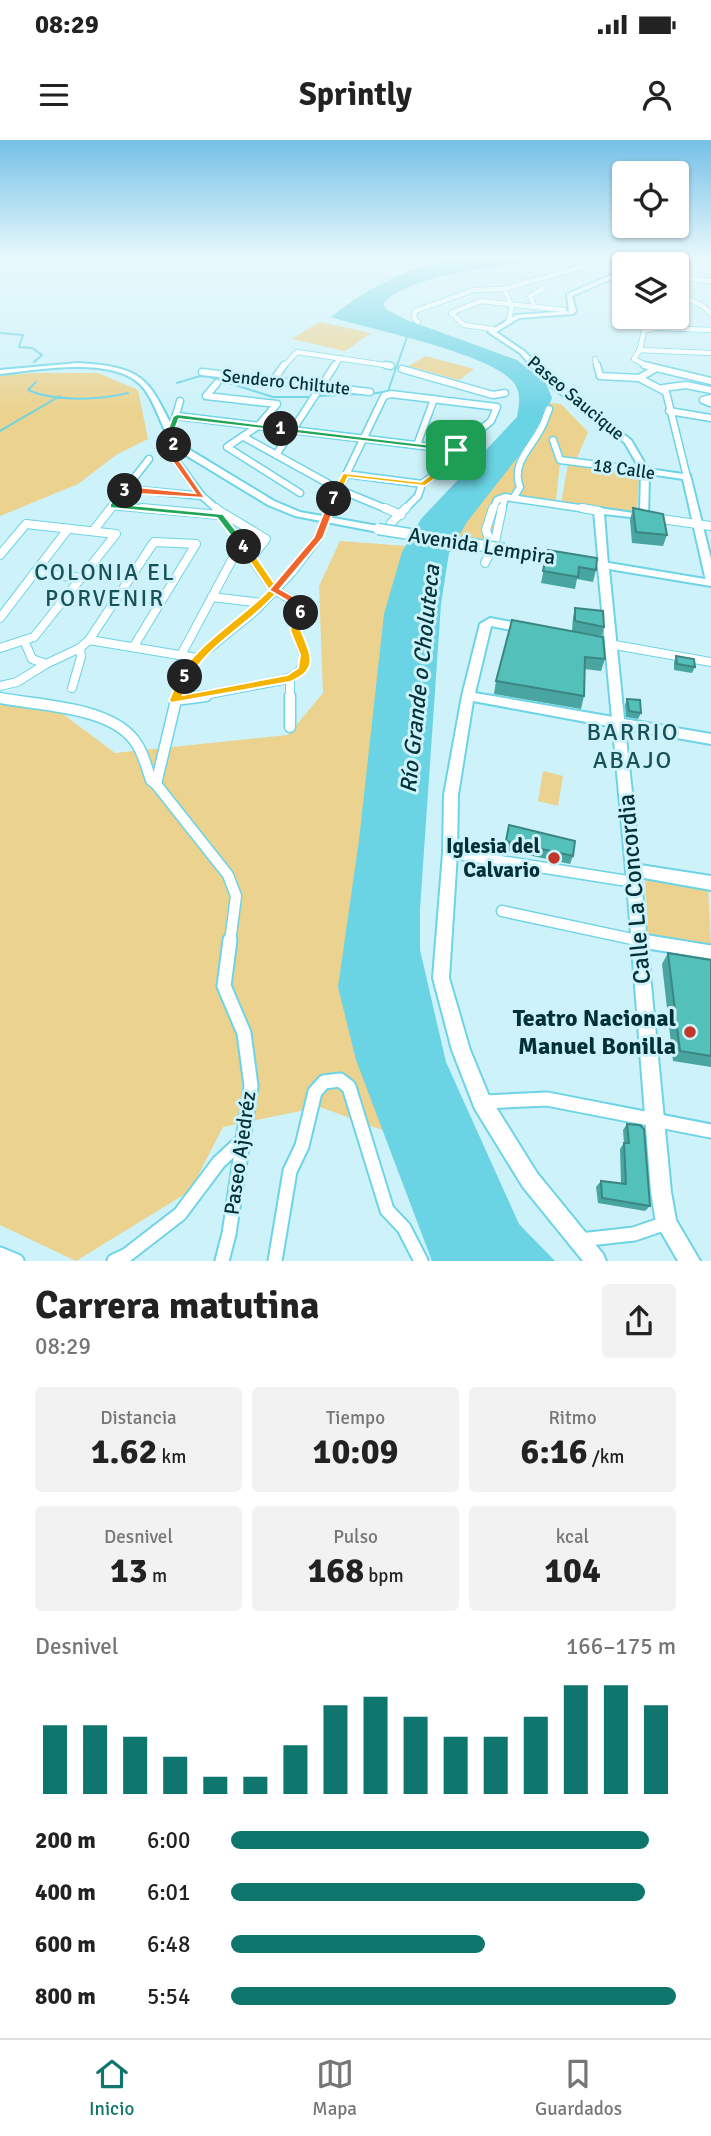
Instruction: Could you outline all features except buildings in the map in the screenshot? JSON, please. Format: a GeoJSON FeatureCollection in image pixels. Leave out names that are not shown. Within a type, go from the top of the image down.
{"type":"FeatureCollection","features":[{"type":"Feature","properties":{"kind":"street"},"geometry":{"type":"LineString","coordinates":[[417,309],[414,318],[418,321]]}},
{"type":"Feature","properties":{"kind":"street"},"geometry":{"type":"LineString","coordinates":[[460,309],[451,313],[460,325],[492,330],[525,315],[571,313],[573,309]]}},
{"type":"Feature","properties":{"kind":"street"},"geometry":{"type":"LineString","coordinates":[[509,320],[510,309]]}},
{"type":"Feature","properties":{"kind":"street"},"geometry":{"type":"LineString","coordinates":[[557,309],[564,310]]}},
{"type":"Feature","properties":{"kind":"street"},"geometry":{"type":"LineString","coordinates":[[653,329],[643,333],[639,350],[635,354],[635,362],[711,381]]}},
{"type":"Feature","properties":{"kind":"street"},"geometry":{"type":"LineString","coordinates":[[683,329],[711,330]]}},
{"type":"Feature","properties":{"kind":"street","name":"Paseo Saucique"},"geometry":{"type":"LineString","coordinates":[[492,330],[522,352],[547,379],[628,442],[645,471]]}},
{"type":"Feature","properties":{"kind":"street"},"geometry":{"type":"LineString","coordinates":[[639,350],[711,353]]}},
{"type":"Feature","properties":{"kind":"street"},"geometry":{"type":"LineString","coordinates":[[272,382],[294,354],[302,352],[391,366]]}},
{"type":"Feature","properties":{"kind":"street"},"geometry":{"type":"LineString","coordinates":[[276,456],[340,358]]}},
{"type":"Feature","properties":{"kind":"street"},"geometry":{"type":"LineString","coordinates":[[596,359],[600,376],[639,378],[663,388],[686,385],[711,390]]}},
{"type":"Feature","properties":{"kind":"street"},"geometry":{"type":"LineString","coordinates":[[0,372],[83,365],[131,375],[144,382],[176,443],[171,454],[252,556],[274,590],[301,605],[296,630],[306,655],[303,670],[290,678],[175,700]]}},
{"type":"Feature","properties":{"kind":"street"},"geometry":{"type":"LineString","coordinates":[[402,369],[493,394],[505,393]]}},
{"type":"Feature","properties":{"kind":"street"},"geometry":{"type":"LineString","coordinates":[[639,378],[655,369]]}},
{"type":"Feature","properties":{"kind":"street","name":"Sendero Chiltute"},"geometry":{"type":"LineString","coordinates":[[202,372],[370,392]]}},
{"type":"Feature","properties":{"kind":"street"},"geometry":{"type":"LineString","coordinates":[[217,383],[206,396],[277,404],[258,426],[227,447],[300,493]]}},
{"type":"Feature","properties":{"kind":"street"},"geometry":{"type":"LineString","coordinates":[[460,401],[466,386]]}},
{"type":"Feature","properties":{"kind":"street"},"geometry":{"type":"LineString","coordinates":[[596,564],[711,582],[669,411],[668,396],[663,388]]}},
{"type":"Feature","properties":{"kind":"street"},"geometry":{"type":"LineString","coordinates":[[156,784],[175,700],[190,664],[262,603],[318,538],[338,489],[384,396],[391,394],[495,405],[496,411],[491,421],[456,450],[455,457],[448,465],[422,484],[418,496],[391,523]]}},
{"type":"Feature","properties":{"kind":"street"},"geometry":{"type":"LineString","coordinates":[[417,445],[435,399]]}},
{"type":"Feature","properties":{"kind":"street"},"geometry":{"type":"LineString","coordinates":[[171,432],[180,401]]}},
{"type":"Feature","properties":{"kind":"street"},"geometry":{"type":"LineString","coordinates":[[485,563],[498,548],[509,497],[520,487],[515,478],[517,470],[540,432],[549,409]]}},
{"type":"Feature","properties":{"kind":"street"},"geometry":{"type":"LineString","coordinates":[[669,411],[711,418]]}},
{"type":"Feature","properties":{"kind":"street"},"geometry":{"type":"LineString","coordinates":[[177,416],[456,450]]}},
{"type":"Feature","properties":{"kind":"street"},"geometry":{"type":"LineString","coordinates":[[244,437],[338,489],[401,515]]}},
{"type":"Feature","properties":{"kind":"street","name":"18 Calle"},"geometry":{"type":"LineString","coordinates":[[553,440],[560,460],[687,477]]}},
{"type":"Feature","properties":{"kind":"street","name":"Avenida Lempira"},"geometry":{"type":"LineString","coordinates":[[176,443],[271,503],[298,514],[578,561]]}},
{"type":"Feature","properties":{"kind":"street"},"geometry":{"type":"LineString","coordinates":[[93,531],[149,459]]}},
{"type":"Feature","properties":{"kind":"street"},"geometry":{"type":"LineString","coordinates":[[645,471],[645,517]]}},
{"type":"Feature","properties":{"kind":"street"},"geometry":{"type":"LineString","coordinates":[[346,474],[422,484]]}},
{"type":"Feature","properties":{"kind":"street"},"geometry":{"type":"LineString","coordinates":[[127,489],[202,496]]}},
{"type":"Feature","properties":{"kind":"street"},"geometry":{"type":"LineString","coordinates":[[498,548],[486,537],[485,527],[496,500],[509,497],[711,526]]}},
{"type":"Feature","properties":{"kind":"street"},"geometry":{"type":"LineString","coordinates":[[113,506],[219,513],[266,539],[252,556]]}},
{"type":"Feature","properties":{"kind":"street","name":"Calle La Concordia"},"geometry":{"type":"LineString","coordinates":[[599,511],[596,564],[603,643],[619,723],[654,1120],[666,1223],[690,1261]]}},
{"type":"Feature","properties":{"kind":"street"},"geometry":{"type":"LineString","coordinates":[[0,555],[26,524],[116,534],[34,637],[0,648]]}},
{"type":"Feature","properties":{"kind":"street"},"geometry":{"type":"LineString","coordinates":[[0,618],[68,529]]}},
{"type":"Feature","properties":{"kind":"street"},"geometry":{"type":"LineString","coordinates":[[0,686],[17,682],[80,648],[89,640],[154,542],[157,540],[196,545],[134,646]]}},
{"type":"Feature","properties":{"kind":"street"},"geometry":{"type":"LineString","coordinates":[[181,655],[234,556]]}},
{"type":"Feature","properties":{"kind":"street"},"geometry":{"type":"LineString","coordinates":[[34,573],[82,578]]}},
{"type":"Feature","properties":{"kind":"street"},"geometry":{"type":"LineString","coordinates":[[212,597],[262,603]]}},
{"type":"Feature","properties":{"kind":"street"},"geometry":{"type":"LineString","coordinates":[[534,631],[489,622],[486,624],[468,696],[451,795],[450,853],[440,971],[461,1050],[482,1102],[530,1180],[596,1261]]}},
{"type":"Feature","properties":{"kind":"street"},"geometry":{"type":"LineString","coordinates":[[24,640],[32,659],[46,664]]}},
{"type":"Feature","properties":{"kind":"street"},"geometry":{"type":"LineString","coordinates":[[89,640],[197,658]]}},
{"type":"Feature","properties":{"kind":"street"},"geometry":{"type":"LineString","coordinates":[[603,643],[711,662]]}},
{"type":"Feature","properties":{"kind":"street"},"geometry":{"type":"LineString","coordinates":[[72,688],[80,648]]}},
{"type":"Feature","properties":{"kind":"street"},"geometry":{"type":"LineString","coordinates":[[290,678],[290,727]]}},
{"type":"Feature","properties":{"kind":"street"},"geometry":{"type":"LineString","coordinates":[[468,696],[711,739]]}},
{"type":"Feature","properties":{"kind":"street","name":"Paseo Ajedréz"},"geometry":{"type":"LineString","coordinates":[[0,698],[74,710],[118,727],[131,736],[139,747],[151,780],[234,886],[236,896],[223,986],[244,1033],[251,1086],[222,1261]]}},
{"type":"Feature","properties":{"kind":"street"},"geometry":{"type":"LineString","coordinates":[[450,853],[711,883]]}},
{"type":"Feature","properties":{"kind":"street"},"geometry":{"type":"LineString","coordinates":[[502,911],[639,941],[711,952]]}},
{"type":"Feature","properties":{"kind":"street"},"geometry":{"type":"LineString","coordinates":[[275,1261],[290,1171],[302,1146],[315,1092],[324,1082],[340,1080],[349,1087],[387,1210],[404,1228],[421,1261]]}},
{"type":"Feature","properties":{"kind":"street"},"geometry":{"type":"LineString","coordinates":[[482,1102],[547,1099],[711,1131]]}},
{"type":"Feature","properties":{"kind":"street"},"geometry":{"type":"LineString","coordinates":[[114,1261],[127,1255],[180,1214],[219,1162],[243,1140]]}},
{"type":"Feature","properties":{"kind":"street"},"geometry":{"type":"LineString","coordinates":[[578,1240],[618,1238],[648,1232],[666,1223]]}},
{"type":"Feature","properties":{"kind":"street"},"geometry":{"type":"LineString","coordinates":[[0,1254],[17,1261]]}},
{"type":"Feature","properties":{"kind":"shaded area"},"geometry":{"type":"Polygon","coordinates":[[[319,322],[371,333],[345,351],[292,339],[319,322]]]}},
{"type":"Feature","properties":{"kind":"shaded area"},"geometry":{"type":"Polygon","coordinates":[[[426,356],[474,369],[459,380],[408,366],[426,356]]]}},
{"type":"Feature","properties":{"kind":"shaded area"},"geometry":{"type":"Polygon","coordinates":[[[98,373],[138,390],[148,439],[116,455],[78,484],[0,516],[0,376],[98,373]]]}},
{"type":"Feature","properties":{"kind":"shaded area"},"geometry":{"type":"Polygon","coordinates":[[[550,403],[561,404],[588,432],[577,458],[560,462],[556,501],[515,496],[507,500],[503,510],[494,516],[492,541],[447,533],[519,448],[550,403]]]}},
{"type":"Feature","properties":{"kind":"shaded area"},"geometry":{"type":"Polygon","coordinates":[[[568,464],[639,473],[637,513],[561,503],[568,464]]]}},
{"type":"Feature","properties":{"kind":"shaded area"},"geometry":{"type":"Polygon","coordinates":[[[340,541],[419,547],[401,751],[436,1150],[320,1107],[223,1127],[190,1191],[76,1261],[0,1225],[0,693],[56,709],[115,753],[288,735],[323,693],[319,586],[340,541]]]}},
{"type":"Feature","properties":{"kind":"shaded area"},"geometry":{"type":"Polygon","coordinates":[[[543,771],[563,776],[558,806],[538,801],[543,771]]]}},
{"type":"Feature","properties":{"kind":"shaded area"},"geometry":{"type":"Polygon","coordinates":[[[645,877],[708,887],[711,946],[648,934],[645,877]]]}},
{"type":"Feature","properties":{"kind":"water","name":"Río Grande o Choluteca"},"geometry":{"type":"Polygon","coordinates":[[[342,309],[387,309],[407,320],[517,360],[546,383],[552,398],[539,430],[467,522],[449,553],[441,604],[420,909],[420,950],[446,1062],[519,1224],[555,1261],[432,1261],[356,1060],[338,987],[359,840],[384,614],[402,552],[421,519],[517,417],[519,405],[518,390],[505,374],[485,363],[431,344],[331,317],[342,309]]]}},
{"type":"Feature","properties":{"kind":"waterway"},"geometry":{"type":"LineString","coordinates":[[0,333],[23,335],[19,347],[32,348],[42,355],[34,362]]}},
{"type":"Feature","properties":{"kind":"waterway"},"geometry":{"type":"LineString","coordinates":[[371,394],[388,391],[407,337]]}},
{"type":"Feature","properties":{"kind":"waterway"},"geometry":{"type":"LineString","coordinates":[[177,383],[200,376],[210,377],[273,397],[312,397]]}},
{"type":"Feature","properties":{"kind":"waterway"},"geometry":{"type":"LineString","coordinates":[[36,382],[28,390],[57,397]]}},
{"type":"Feature","properties":{"kind":"waterway"},"geometry":{"type":"LineString","coordinates":[[57,397],[91,398],[128,393]]}},
{"type":"Feature","properties":{"kind":"waterway"},"geometry":{"type":"LineString","coordinates":[[318,396],[364,394]]}},
{"type":"Feature","properties":{"kind":"waterway"},"geometry":{"type":"LineString","coordinates":[[0,431],[57,397]]}},
{"type":"Feature","properties":{"kind":"place","name":"Iglesia del Calvario"},"geometry":{"type":"Point","coordinates":[554,858]}},
{"type":"Feature","properties":{"kind":"place","name":"Teatro Nacional Manuel Bonilla"},"geometry":{"type":"Point","coordinates":[690,1032]}},
{"type":"Feature","properties":{"kind":"district","name":"COLONIA EL PORVENIR"},"geometry":{"type":"Point","coordinates":[105,585]}},
{"type":"Feature","properties":{"kind":"district","name":"BARRIO ABAJO"},"geometry":{"type":"Point","coordinates":[633,746]}},
{"type":"Feature","properties":{"kind":"route"},"geometry":{"type":"LineString","coordinates":[[456,450],[177,416],[171,432],[176,443],[171,448],[171,454],[202,496],[127,489],[113,506],[220,515],[274,590],[256,610],[190,664],[175,700],[273,683],[290,678],[303,670],[306,655],[296,630],[301,605],[293,598],[274,590],[292,572],[318,538],[346,474],[422,484],[448,465],[455,457],[456,450]]}}]}
